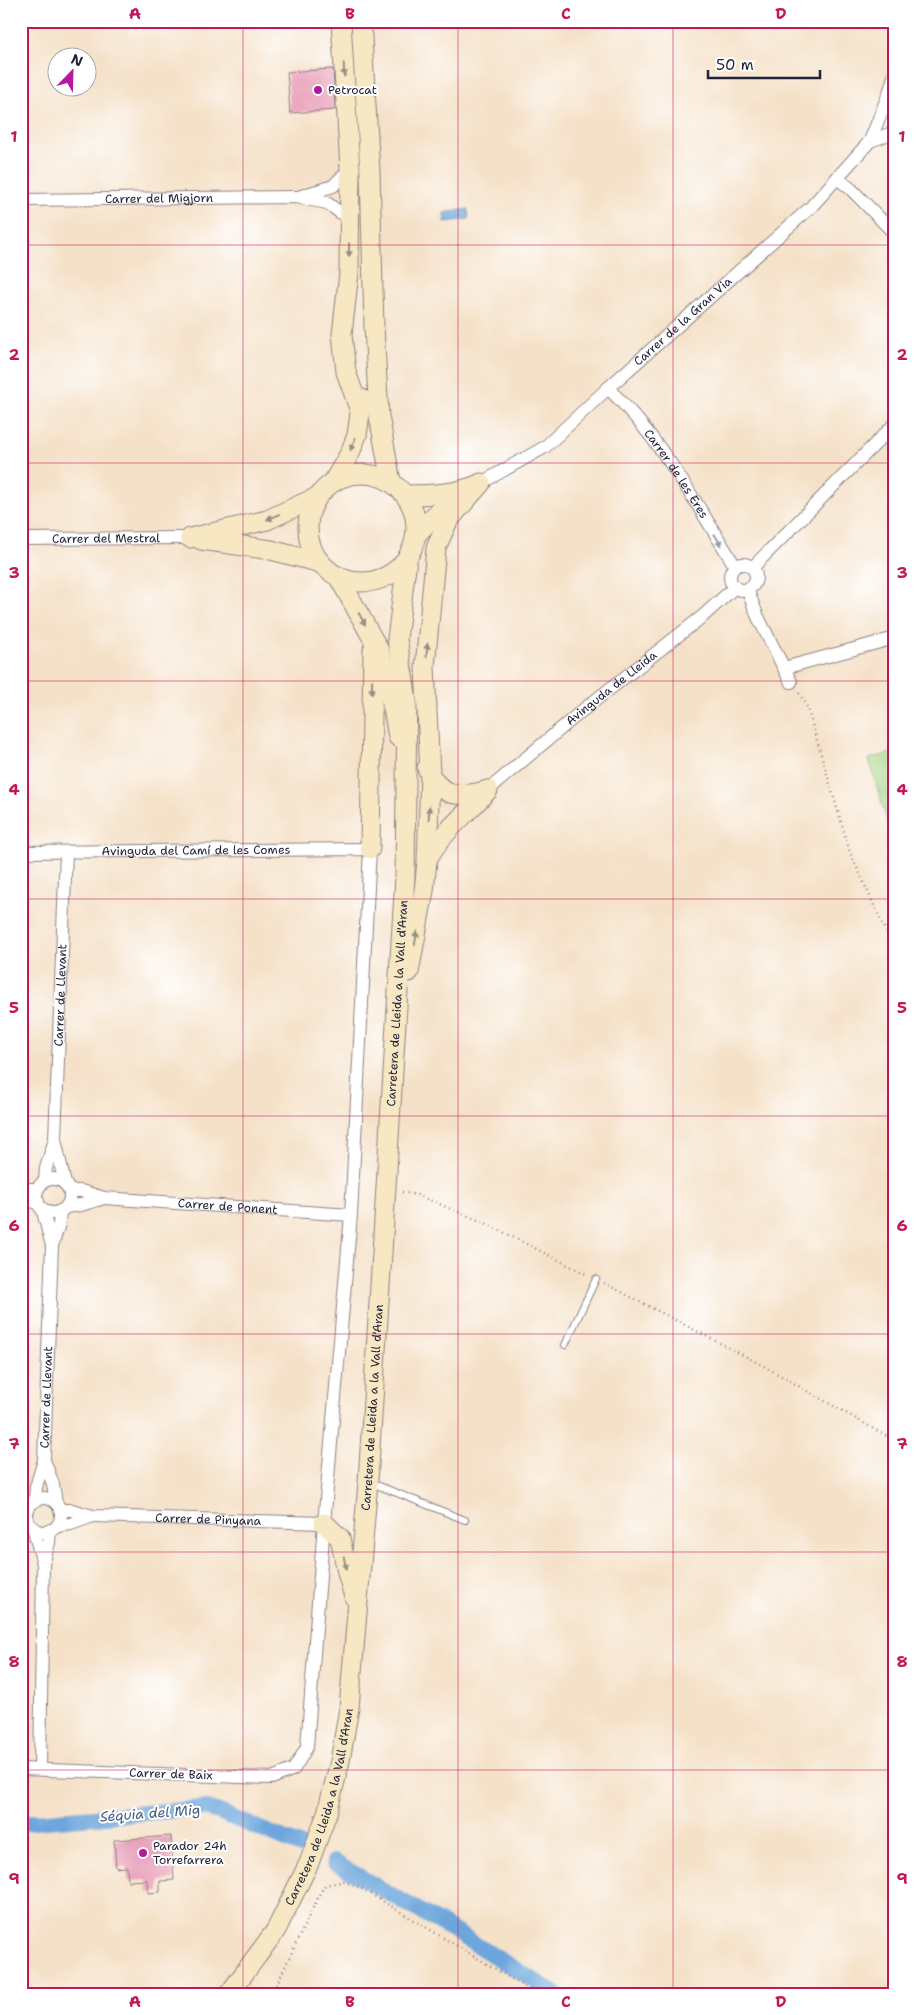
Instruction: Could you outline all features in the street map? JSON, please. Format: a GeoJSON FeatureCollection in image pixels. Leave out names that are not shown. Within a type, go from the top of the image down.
{"type":"FeatureCollection","features":[{"type":"Feature","properties":{"kind":"main road"},"geometry":{"type":"LineString","coordinates":[[334,21],[342,44]]}},
{"type":"Feature","properties":{"kind":"main road"},"geometry":{"type":"LineString","coordinates":[[341,21],[350,169],[349,273],[342,334],[346,372],[360,411]]}},
{"type":"Feature","properties":{"kind":"main road"},"geometry":{"type":"LineString","coordinates":[[361,21],[370,172],[374,327],[379,416],[391,482]]}},
{"type":"Feature","properties":{"kind":"main road"},"geometry":{"type":"LineString","coordinates":[[190,538],[267,520],[317,497],[333,482],[350,453],[357,435],[374,327]]}},
{"type":"Feature","properties":{"kind":"main road"},"geometry":{"type":"LineString","coordinates":[[333,482],[347,475],[362,473],[377,475],[391,482],[406,495],[415,513],[417,534],[407,559],[397,639],[407,700],[407,792]]}},
{"type":"Feature","properties":{"kind":"main road"},"geometry":{"type":"LineString","coordinates":[[406,495],[432,495],[464,490],[482,483]]}},
{"type":"Feature","properties":{"kind":"main road"},"geometry":{"type":"LineString","coordinates":[[394,1055],[424,891],[427,861],[430,775],[425,667],[436,548],[448,521],[482,483]]}},
{"type":"Feature","properties":{"kind":"main road"},"geometry":{"type":"LineString","coordinates":[[417,534],[438,512],[464,490]]}},
{"type":"Feature","properties":{"kind":"main road"},"geometry":{"type":"LineString","coordinates":[[317,497],[310,513],[308,530],[312,548],[321,563],[338,576],[360,582],[376,580],[390,575],[407,559]]}},
{"type":"Feature","properties":{"kind":"main road"},"geometry":{"type":"LineString","coordinates":[[190,538],[271,550],[321,563]]}},
{"type":"Feature","properties":{"kind":"main road"},"geometry":{"type":"LineString","coordinates":[[338,576],[373,638],[383,663],[394,708],[407,792]]}},
{"type":"Feature","properties":{"kind":"main road"},"geometry":{"type":"LineString","coordinates":[[370,849],[373,638]]}},
{"type":"Feature","properties":{"kind":"main road"},"geometry":{"type":"LineString","coordinates":[[407,700],[412,712],[420,748],[430,775],[446,791],[457,795],[470,795],[488,790]]}},
{"type":"Feature","properties":{"kind":"main road"},"geometry":{"type":"LineString","coordinates":[[427,861],[444,834],[468,813],[488,790]]}},
{"type":"Feature","properties":{"kind":"main road","name":"Carretera de Lleida a la Vall d'Aran"},"geometry":{"type":"LineString","coordinates":[[231,1993],[261,1952],[289,1906],[309,1863],[327,1813],[340,1761],[349,1708],[368,1482],[405,876],[407,792]]}},
{"type":"Feature","properties":{"kind":"main road"},"geometry":{"type":"LineString","coordinates":[[324,1523],[340,1538],[347,1572],[358,1609]]}},
{"type":"Feature","properties":{"kind":"street"},"geometry":{"type":"LineString","coordinates":[[870,141],[892,91],[895,73]]}},
{"type":"Feature","properties":{"kind":"street"},"geometry":{"type":"LineString","coordinates":[[870,141],[895,132]]}},
{"type":"Feature","properties":{"kind":"street","name":"Carrer de la Gran Via"},"geometry":{"type":"LineString","coordinates":[[482,483],[545,447],[608,388],[811,207],[870,141]]}},
{"type":"Feature","properties":{"kind":"street","name":"Carrer del Migjorn"},"geometry":{"type":"LineString","coordinates":[[296,197],[333,186],[350,169]]}},
{"type":"Feature","properties":{"kind":"street"},"geometry":{"type":"LineString","coordinates":[[837,178],[851,189],[895,234]]}},
{"type":"Feature","properties":{"kind":"street","name":"Carrer del Migjorn"},"geometry":{"type":"LineString","coordinates":[[21,200],[296,197],[327,204],[349,219]]}},
{"type":"Feature","properties":{"kind":"street","name":"Carrer de les Eres"},"geometry":{"type":"LineString","coordinates":[[608,388],[623,402],[659,446],[689,489],[735,566]]}},
{"type":"Feature","properties":{"kind":"street"},"geometry":{"type":"LineString","coordinates":[[752,568],[895,424]]}},
{"type":"Feature","properties":{"kind":"street","name":"Carrer del Mestral"},"geometry":{"type":"LineString","coordinates":[[21,539],[190,538]]}},
{"type":"Feature","properties":{"kind":"street"},"geometry":{"type":"LineString","coordinates":[[752,568],[742,564],[735,566],[730,577],[741,588],[758,616],[791,682]]}},
{"type":"Feature","properties":{"kind":"street"},"geometry":{"type":"LineString","coordinates":[[741,588],[755,580],[752,568]]}},
{"type":"Feature","properties":{"kind":"street","name":"Avinguda de Lleida"},"geometry":{"type":"LineString","coordinates":[[488,790],[583,710],[741,588]]}},
{"type":"Feature","properties":{"kind":"street"},"geometry":{"type":"LineString","coordinates":[[784,668],[895,638]]}},
{"type":"Feature","properties":{"kind":"street"},"geometry":{"type":"LineString","coordinates":[[324,1523],[351,1215],[370,849]]}},
{"type":"Feature","properties":{"kind":"street","name":"Avinguda del Camí de les Comes"},"geometry":{"type":"LineString","coordinates":[[21,852],[370,849]]}},
{"type":"Feature","properties":{"kind":"street","name":"Carrer de Llevant"},"geometry":{"type":"LineString","coordinates":[[43,1564],[28,1514],[44,1460],[52,1246],[41,1195],[46,1168],[55,1139],[66,852]]}},
{"type":"Feature","properties":{"kind":"street","name":"Carrer de Llevant"},"geometry":{"type":"LineString","coordinates":[[55,1139],[68,1187]]}},
{"type":"Feature","properties":{"kind":"street"},"geometry":{"type":"LineString","coordinates":[[21,1189],[41,1195],[50,1212],[63,1209],[69,1202],[68,1187],[56,1179],[41,1195],[26,1202],[21,1200]]}},
{"type":"Feature","properties":{"kind":"street","name":"Carrer de Ponent"},"geometry":{"type":"LineString","coordinates":[[68,1187],[104,1198],[351,1215]]}},
{"type":"Feature","properties":{"kind":"street","name":"Carrer de Ponent"},"geometry":{"type":"LineString","coordinates":[[63,1209],[104,1198]]}},
{"type":"Feature","properties":{"kind":"street","name":"Carrer de Llevant"},"geometry":{"type":"LineString","coordinates":[[52,1246],[63,1209]]}},
{"type":"Feature","properties":{"kind":"street","name":"Carrer de Llevant"},"geometry":{"type":"LineString","coordinates":[[44,1460],[53,1484],[58,1506]]}},
{"type":"Feature","properties":{"kind":"street"},"geometry":{"type":"LineString","coordinates":[[46,1498],[58,1506],[61,1516],[53,1528],[41,1531],[28,1514],[46,1498]]}},
{"type":"Feature","properties":{"kind":"street","name":"Carrer de Pinyana"},"geometry":{"type":"LineString","coordinates":[[58,1506],[93,1516],[324,1523]]}},
{"type":"Feature","properties":{"kind":"street","name":"Carrer de Pinyana"},"geometry":{"type":"LineString","coordinates":[[53,1528],[93,1516]]}},
{"type":"Feature","properties":{"kind":"street","name":"Carrer de Baix"},"geometry":{"type":"LineString","coordinates":[[21,1769],[40,1768],[272,1778],[294,1769],[307,1748],[324,1523]]}},
{"type":"Feature","properties":{"kind":"street","name":"Carrer de Llevant"},"geometry":{"type":"LineString","coordinates":[[40,1768],[43,1564],[53,1528]]}},
{"type":"Feature","properties":{"kind":"lane"},"geometry":{"type":"LineString","coordinates":[[565,1345],[596,1279]]}},
{"type":"Feature","properties":{"kind":"lane"},"geometry":{"type":"LineString","coordinates":[[368,1482],[465,1520]]}},
{"type":"Feature","properties":{"kind":"path"},"geometry":{"type":"LineString","coordinates":[[791,682],[807,707],[850,852],[895,952]]}},
{"type":"Feature","properties":{"kind":"path"},"geometry":{"type":"LineString","coordinates":[[386,1189],[417,1195],[483,1222],[762,1365],[895,1441]]}},
{"type":"Feature","properties":{"kind":"path"},"geometry":{"type":"LineString","coordinates":[[272,1994],[320,1892],[325,1886],[344,1881],[359,1887],[537,1994]]}},
{"type":"Feature","properties":{"kind":"green space"},"geometry":{"type":"Polygon","coordinates":[[[895,752],[895,849],[869,759],[895,752]]]}},
{"type":"Feature","properties":{"kind":"water"},"geometry":{"type":"Polygon","coordinates":[[[468,209],[469,219],[445,222],[444,213],[468,209]]]}},
{"type":"Feature","properties":{"kind":"building"},"geometry":{"type":"Polygon","coordinates":[[[333,69],[335,110],[290,113],[287,72],[333,69]]]}},
{"type":"Feature","properties":{"kind":"building","name":"Parador 24h Torrefarrera"},"geometry":{"type":"Polygon","coordinates":[[[171,1836],[174,1880],[160,1881],[160,1892],[148,1893],[147,1880],[128,1881],[127,1867],[116,1868],[114,1840],[171,1836]]]}},
{"type":"Feature","properties":{"kind":"waterway","name":"Séquia del Mig"},"geometry":{"type":"LineString","coordinates":[[21,1823],[204,1808],[219,1812],[301,1846]]}},
{"type":"Feature","properties":{"kind":"waterway","name":"Séquia del Mig"},"geometry":{"type":"LineString","coordinates":[[334,1862],[439,1922],[556,1994]]}},
{"type":"Feature","properties":{"kind":"place","name":"Petrocat"},"geometry":{"type":"Point","coordinates":[318,90]}},
{"type":"Feature","properties":{"kind":"place","name":"Parador 24h Torrefarrera"},"geometry":{"type":"Point","coordinates":[143,1853]}}]}
